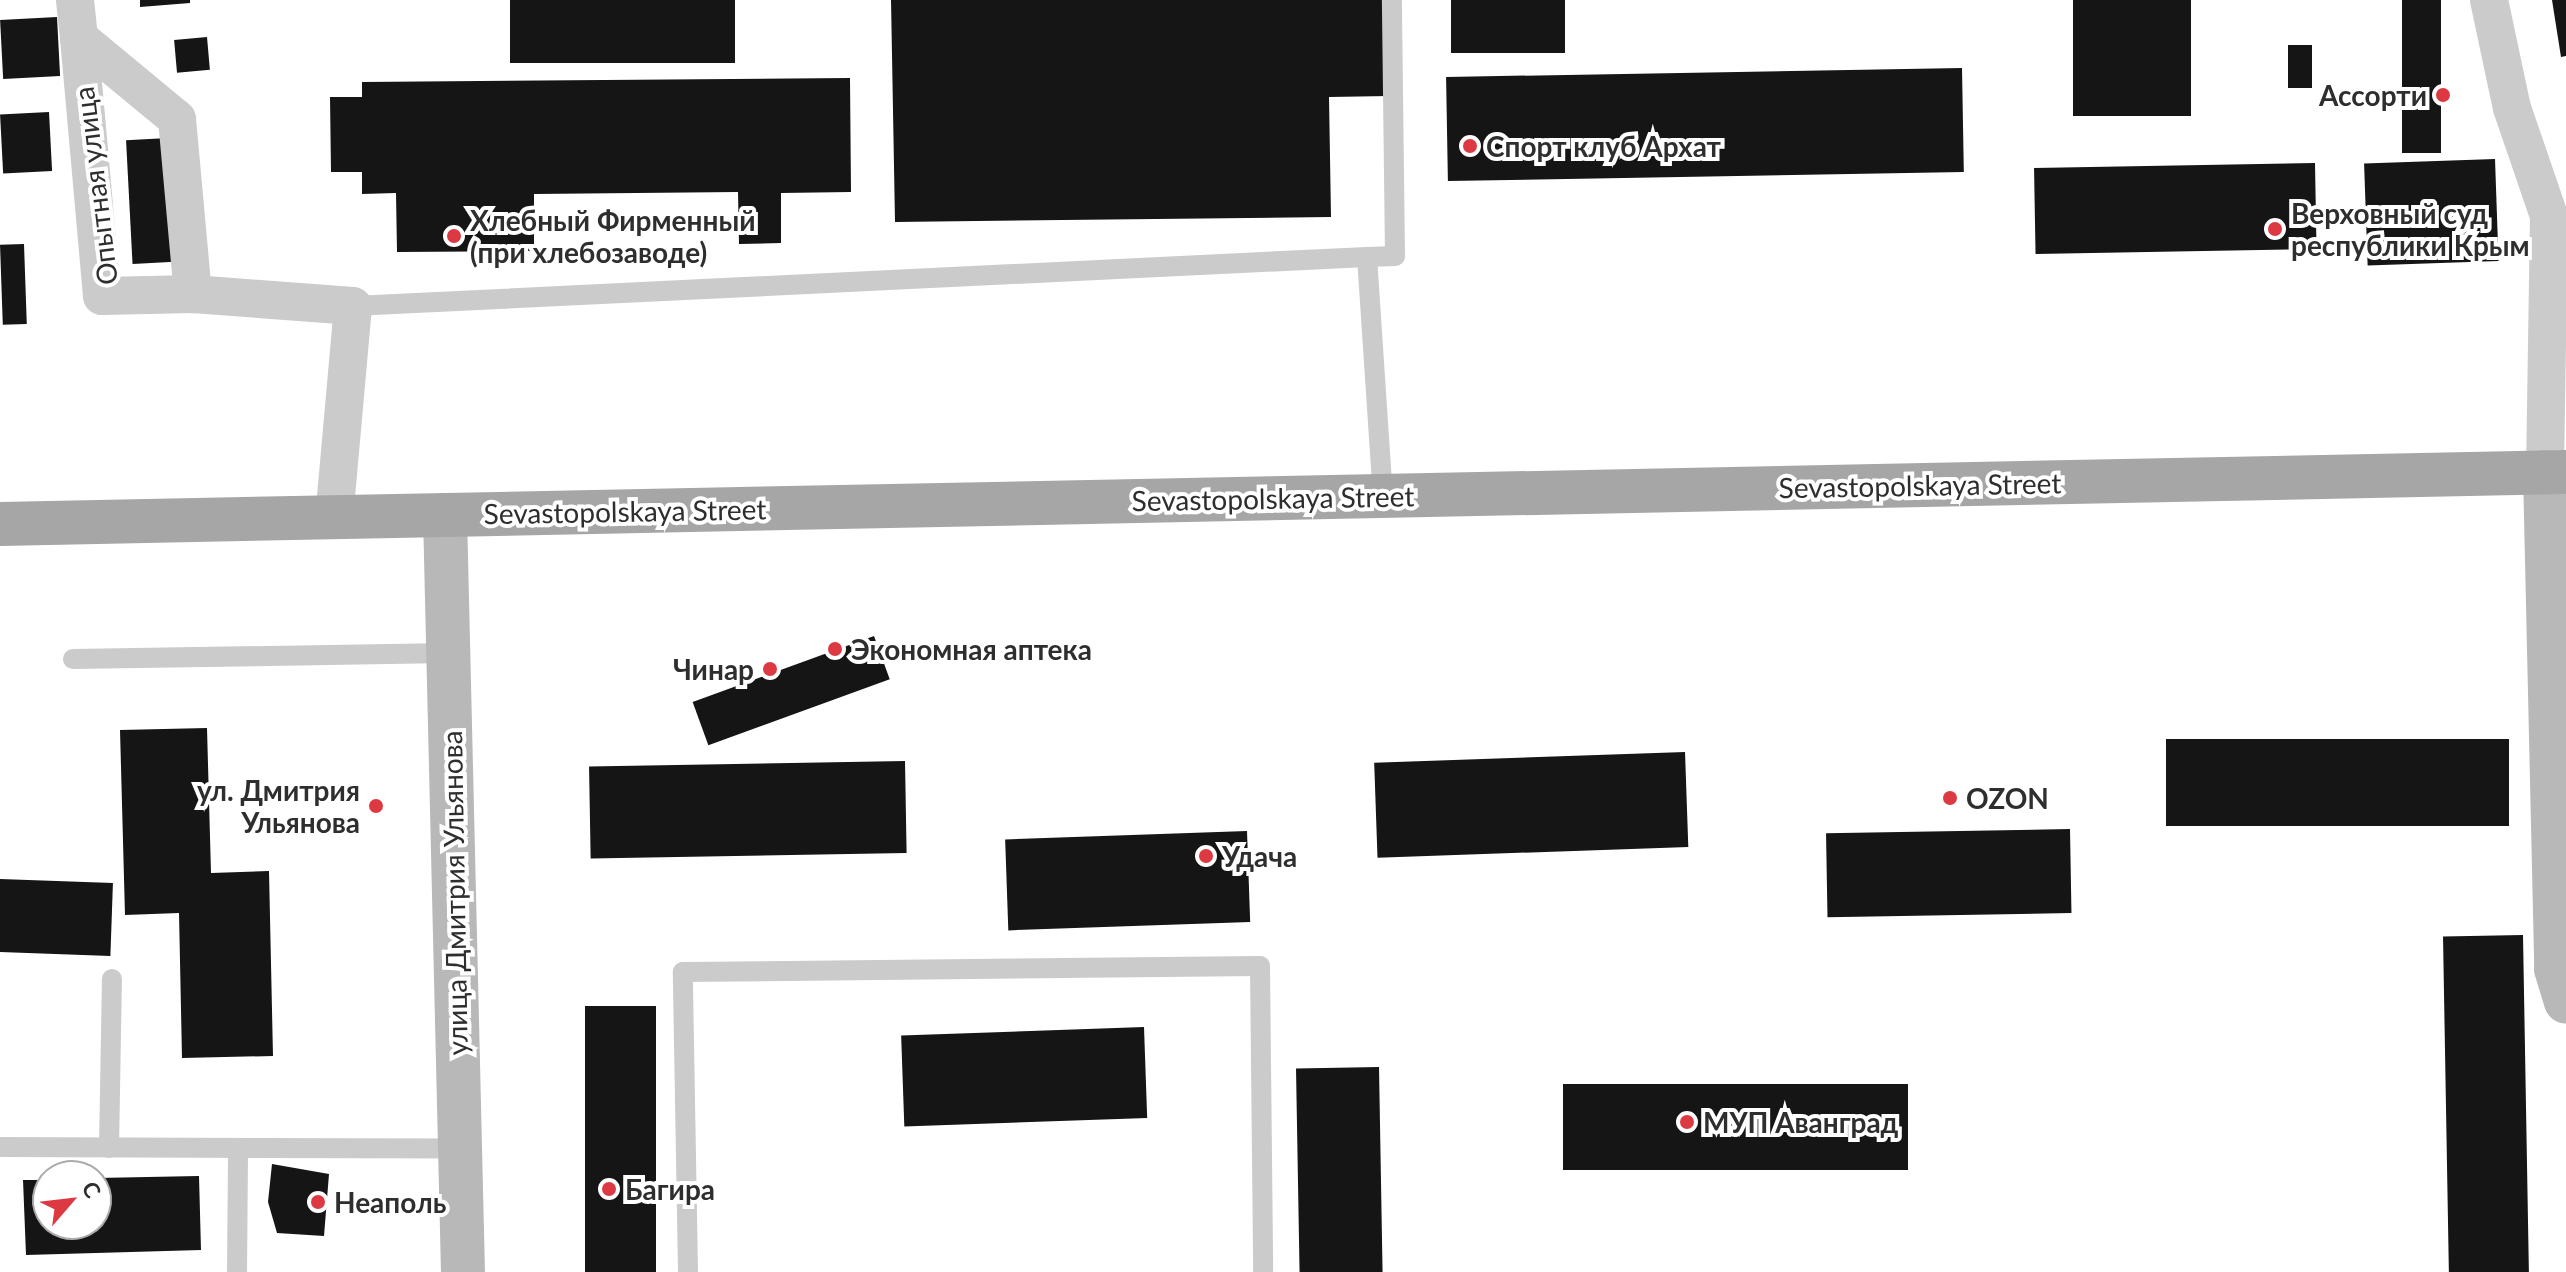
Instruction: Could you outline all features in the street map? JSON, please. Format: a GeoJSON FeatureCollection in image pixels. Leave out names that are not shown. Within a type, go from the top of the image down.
{"type":"FeatureCollection","features":[{"type":"Feature","properties":{"kind":"main road","name":"Sevastopolskaya Street"},"geometry":{"type":"LineString","coordinates":[[0,524],[2556,472]]}},
{"type":"Feature","properties":{"kind":"main road"},"geometry":{"type":"LineString","coordinates":[[2556,472],[2556,969],[2566,1002]]}},
{"type":"Feature","properties":{"kind":"main road","name":"улица Дмитрия Ульянова"},"geometry":{"type":"LineString","coordinates":[[445,515],[463,1272]]}},
{"type":"Feature","properties":{"kind":"street","name":"Опытная улица"},"geometry":{"type":"LineString","coordinates":[[75,0],[102,296],[193,294],[353,306]]}},
{"type":"Feature","properties":{"kind":"street"},"geometry":{"type":"LineString","coordinates":[[2489,0],[2512,108],[2549,216],[2556,472]]}},
{"type":"Feature","properties":{"kind":"street","name":"Опытная улица"},"geometry":{"type":"LineString","coordinates":[[79,38],[177,119],[193,294]]}},
{"type":"Feature","properties":{"kind":"street"},"geometry":{"type":"LineString","coordinates":[[334,517],[353,306]]}},
{"type":"Feature","properties":{"kind":"lane"},"geometry":{"type":"LineString","coordinates":[[353,306],[1395,256],[1392,0]]}},
{"type":"Feature","properties":{"kind":"lane"},"geometry":{"type":"LineString","coordinates":[[1367,257],[1383,496]]}},
{"type":"Feature","properties":{"kind":"lane"},"geometry":{"type":"LineString","coordinates":[[73,659],[449,653]]}},
{"type":"Feature","properties":{"kind":"lane"},"geometry":{"type":"LineString","coordinates":[[688,1272],[683,972],[1260,966],[1263,1272]]}},
{"type":"Feature","properties":{"kind":"lane"},"geometry":{"type":"LineString","coordinates":[[109,1148],[112,979]]}},
{"type":"Feature","properties":{"kind":"lane"},"geometry":{"type":"LineString","coordinates":[[0,1147],[460,1149]]}},
{"type":"Feature","properties":{"kind":"lane"},"geometry":{"type":"LineString","coordinates":[[237,1272],[238,1148]]}},
{"type":"Feature","properties":{"kind":"building"},"geometry":{"type":"Polygon","coordinates":[[[140,0],[190,0],[190,3],[140,7],[140,0]]]}},
{"type":"Feature","properties":{"kind":"building"},"geometry":{"type":"Polygon","coordinates":[[[510,0],[735,0],[735,63],[510,63],[510,0]]]}},
{"type":"Feature","properties":{"kind":"building"},"geometry":{"type":"Polygon","coordinates":[[[891,0],[1387,0],[1389,96],[1329,97],[1331,217],[895,222],[891,0]]]}},
{"type":"Feature","properties":{"kind":"building"},"geometry":{"type":"Polygon","coordinates":[[[1451,0],[1565,0],[1565,53],[1451,53],[1451,0]]]}},
{"type":"Feature","properties":{"kind":"building"},"geometry":{"type":"Polygon","coordinates":[[[2073,0],[2191,0],[2191,116],[2073,116],[2073,0]]]}},
{"type":"Feature","properties":{"kind":"building"},"geometry":{"type":"Polygon","coordinates":[[[2402,0],[2441,0],[2441,153],[2402,153],[2402,0]]]}},
{"type":"Feature","properties":{"kind":"building"},"geometry":{"type":"Polygon","coordinates":[[[2552,0],[2566,0],[2566,56],[2561,57],[2552,0]]]}},
{"type":"Feature","properties":{"kind":"building"},"geometry":{"type":"Polygon","coordinates":[[[57,17],[60,76],[3,79],[0,20],[57,17]]]}},
{"type":"Feature","properties":{"kind":"building"},"geometry":{"type":"Polygon","coordinates":[[[207,37],[210,70],[177,73],[174,40],[207,37]]]}},
{"type":"Feature","properties":{"kind":"building"},"geometry":{"type":"Polygon","coordinates":[[[2288,45],[2312,45],[2312,88],[2288,88],[2288,45]]]}},
{"type":"Feature","properties":{"kind":"building"},"geometry":{"type":"Polygon","coordinates":[[[1962,68],[1964,172],[1448,181],[1446,77],[1962,68]]]}},
{"type":"Feature","properties":{"kind":"building"},"geometry":{"type":"Polygon","coordinates":[[[850,78],[851,192],[781,193],[781,243],[739,244],[738,192],[534,194],[534,251],[397,252],[396,193],[362,194],[362,172],[331,172],[330,97],[362,97],[362,82],[850,78]]]}},
{"type":"Feature","properties":{"kind":"building"},"geometry":{"type":"Polygon","coordinates":[[[49,112],[52,171],[3,173],[0,115],[49,112]]]}},
{"type":"Feature","properties":{"kind":"building"},"geometry":{"type":"Polygon","coordinates":[[[168,138],[174,262],[133,264],[126,140],[168,138]]]}},
{"type":"Feature","properties":{"kind":"building"},"geometry":{"type":"Polygon","coordinates":[[[2495,159],[2499,261],[2368,266],[2364,164],[2495,159]]]}},
{"type":"Feature","properties":{"kind":"building"},"geometry":{"type":"Polygon","coordinates":[[[2315,163],[2317,249],[2036,254],[2034,168],[2315,163]]]}},
{"type":"Feature","properties":{"kind":"building"},"geometry":{"type":"Polygon","coordinates":[[[24,244],[27,324],[3,325],[0,245],[24,244]]]}},
{"type":"Feature","properties":{"kind":"building"},"geometry":{"type":"Polygon","coordinates":[[[874,636],[890,679],[708,745],[693,702],[874,636]]]}},
{"type":"Feature","properties":{"kind":"building"},"geometry":{"type":"Polygon","coordinates":[[[207,728],[211,873],[269,871],[273,1056],[182,1058],[179,913],[125,915],[120,730],[207,728]]]}},
{"type":"Feature","properties":{"kind":"building"},"geometry":{"type":"Polygon","coordinates":[[[2166,739],[2509,739],[2509,826],[2166,826],[2166,739]]]}},
{"type":"Feature","properties":{"kind":"building"},"geometry":{"type":"Polygon","coordinates":[[[1685,752],[1688,847],[1378,858],[1374,763],[1685,752]]]}},
{"type":"Feature","properties":{"kind":"building"},"geometry":{"type":"Polygon","coordinates":[[[905,761],[907,853],[591,859],[589,767],[905,761]]]}},
{"type":"Feature","properties":{"kind":"building"},"geometry":{"type":"Polygon","coordinates":[[[2070,829],[2071,913],[1828,917],[1826,833],[2070,829]]]}},
{"type":"Feature","properties":{"kind":"building"},"geometry":{"type":"Polygon","coordinates":[[[1247,831],[1250,922],[1008,930],[1005,839],[1247,831]]]}},
{"type":"Feature","properties":{"kind":"building"},"geometry":{"type":"Polygon","coordinates":[[[0,879],[113,883],[110,956],[0,952],[0,879]]]}},
{"type":"Feature","properties":{"kind":"building"},"geometry":{"type":"Polygon","coordinates":[[[2523,935],[2529,1272],[2449,1272],[2443,936],[2523,935]]]}},
{"type":"Feature","properties":{"kind":"building"},"geometry":{"type":"Polygon","coordinates":[[[585,1006],[656,1006],[656,1272],[585,1272],[585,1006]]]}},
{"type":"Feature","properties":{"kind":"building"},"geometry":{"type":"Polygon","coordinates":[[[1144,1027],[1147,1118],[904,1126],[901,1035],[1144,1027]]]}},
{"type":"Feature","properties":{"kind":"building"},"geometry":{"type":"Polygon","coordinates":[[[1379,1067],[1383,1272],[1300,1272],[1296,1068],[1379,1067]]]}},
{"type":"Feature","properties":{"kind":"building"},"geometry":{"type":"Polygon","coordinates":[[[1563,1084],[1908,1084],[1908,1170],[1563,1170],[1563,1084]]]}},
{"type":"Feature","properties":{"kind":"building"},"geometry":{"type":"Polygon","coordinates":[[[272,1164],[329,1174],[324,1236],[277,1233],[268,1202],[272,1164]]]}},
{"type":"Feature","properties":{"kind":"building"},"geometry":{"type":"Polygon","coordinates":[[[199,1176],[201,1250],[26,1255],[23,1180],[32,1180],[32,1240],[112,1240],[112,1178],[199,1176]]]}},
{"type":"Feature","properties":{"kind":"place","name":"Ассорти"},"geometry":{"type":"Point","coordinates":[2443,95]}},
{"type":"Feature","properties":{"kind":"place","name":"Спорт клуб Архат"},"geometry":{"type":"Point","coordinates":[1470,146]}},
{"type":"Feature","properties":{"kind":"place","name":"Верховный суд республики Крым"},"geometry":{"type":"Point","coordinates":[2275,229]}},
{"type":"Feature","properties":{"kind":"place","name":"Хлебный Фирменный (при хлебозаводе)"},"geometry":{"type":"Point","coordinates":[454,236]}},
{"type":"Feature","properties":{"kind":"place","name":"Экономная аптека"},"geometry":{"type":"Point","coordinates":[835,649]}},
{"type":"Feature","properties":{"kind":"place","name":"Чинар"},"geometry":{"type":"Point","coordinates":[770,669]}},
{"type":"Feature","properties":{"kind":"place","name":"OZON"},"geometry":{"type":"Point","coordinates":[1950,798]}},
{"type":"Feature","properties":{"kind":"place","name":"ул. Дмитрия Ульянова"},"geometry":{"type":"Point","coordinates":[376,806]}},
{"type":"Feature","properties":{"kind":"place","name":"Удача"},"geometry":{"type":"Point","coordinates":[1206,856]}},
{"type":"Feature","properties":{"kind":"place","name":"МУП Аванград"},"geometry":{"type":"Point","coordinates":[1687,1122]}},
{"type":"Feature","properties":{"kind":"place","name":"Багира"},"geometry":{"type":"Point","coordinates":[609,1189]}},
{"type":"Feature","properties":{"kind":"place","name":"Неаполь"},"geometry":{"type":"Point","coordinates":[318,1202]}}]}
